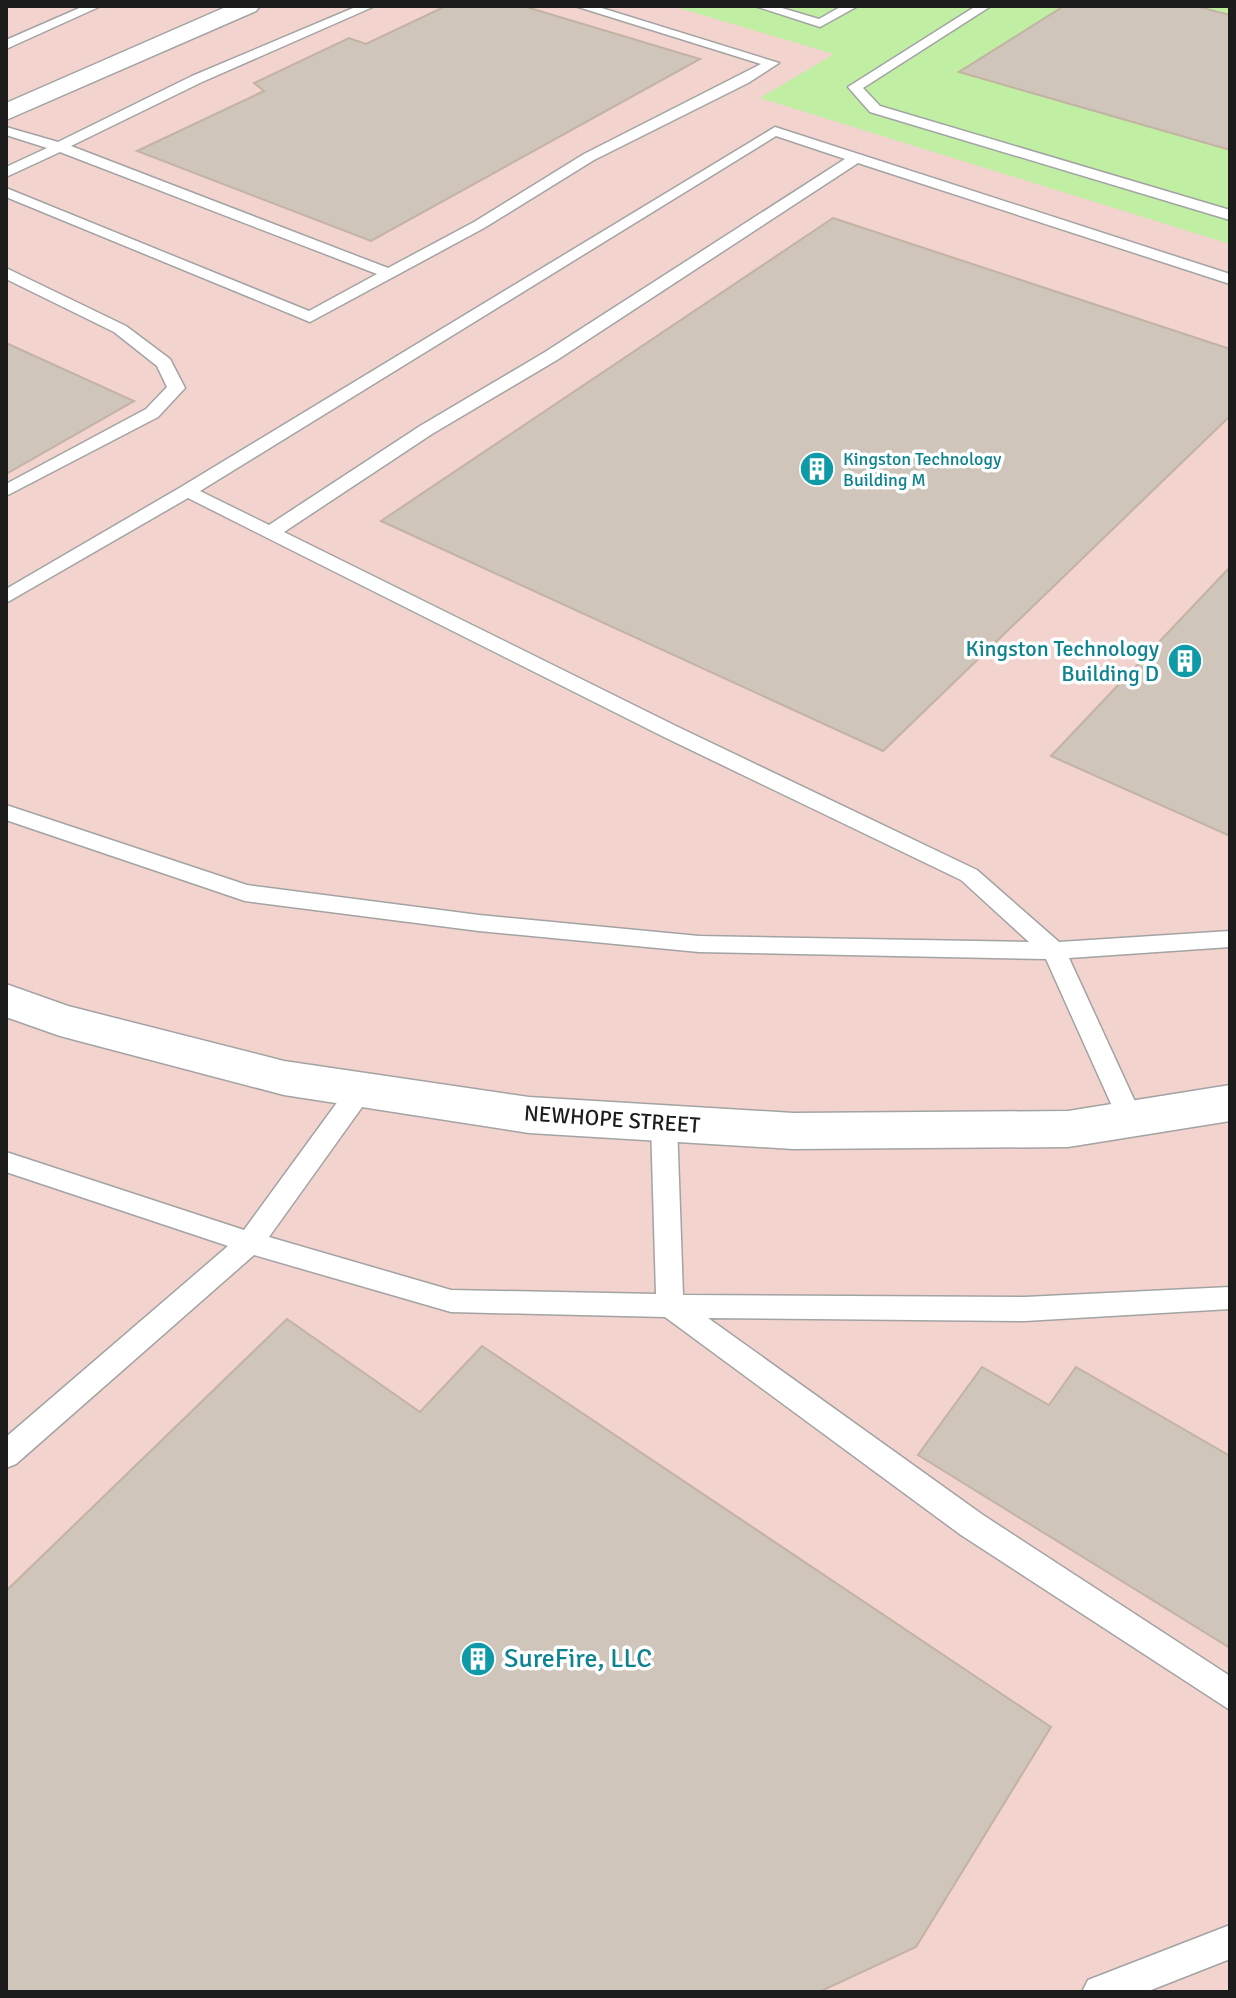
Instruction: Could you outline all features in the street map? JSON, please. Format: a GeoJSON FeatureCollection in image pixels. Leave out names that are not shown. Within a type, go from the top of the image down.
{"type":"FeatureCollection","features":[{"type":"Feature","properties":{"kind":"street"},"geometry":{"type":"LineString","coordinates":[[6,112],[248,6]]}},
{"type":"Feature","properties":{"kind":"street","name":"NEWHOPE STREET"},"geometry":{"type":"LineString","coordinates":[[6,1000],[60,1020],[284,1078],[529,1115],[839,1131],[1068,1129],[1230,1103]]}},
{"type":"Feature","properties":{"kind":"lane"},"geometry":{"type":"LineString","coordinates":[[6,45],[95,6]]}},
{"type":"Feature","properties":{"kind":"lane"},"geometry":{"type":"LineString","coordinates":[[6,173],[197,79],[369,6]]}},
{"type":"Feature","properties":{"kind":"lane"},"geometry":{"type":"LineString","coordinates":[[6,192],[310,317],[479,225],[589,157],[772,63],[581,6]]}},
{"type":"Feature","properties":{"kind":"lane"},"geometry":{"type":"LineString","coordinates":[[761,6],[820,23],[852,6]]}},
{"type":"Feature","properties":{"kind":"lane"},"geometry":{"type":"LineString","coordinates":[[985,6],[855,87],[875,109],[1230,215]]}},
{"type":"Feature","properties":{"kind":"lane"},"geometry":{"type":"LineString","coordinates":[[6,131],[60,147],[390,274]]}},
{"type":"Feature","properties":{"kind":"lane"},"geometry":{"type":"LineString","coordinates":[[6,597],[187,491],[775,131],[1230,279]]}},
{"type":"Feature","properties":{"kind":"lane"},"geometry":{"type":"LineString","coordinates":[[271,532],[426,430],[551,356],[856,158]]}},
{"type":"Feature","properties":{"kind":"lane"},"geometry":{"type":"LineString","coordinates":[[6,273],[120,329],[164,363],[176,388],[152,413],[6,491]]}},
{"type":"Feature","properties":{"kind":"lane"},"geometry":{"type":"LineString","coordinates":[[187,491],[969,875],[1054,951],[1130,1119]]}},
{"type":"Feature","properties":{"kind":"lane"},"geometry":{"type":"LineString","coordinates":[[6,812],[245,893],[479,923],[699,944],[1054,951],[1230,939]]}},
{"type":"Feature","properties":{"kind":"lane"},"geometry":{"type":"LineString","coordinates":[[6,1455],[250,1243],[361,1089]]}},
{"type":"Feature","properties":{"kind":"lane"},"geometry":{"type":"LineString","coordinates":[[664,1123],[670,1306]]}},
{"type":"Feature","properties":{"kind":"lane"},"geometry":{"type":"LineString","coordinates":[[6,1162],[250,1243],[451,1301],[1025,1309],[1230,1298]]}},
{"type":"Feature","properties":{"kind":"lane"},"geometry":{"type":"LineString","coordinates":[[670,1306],[972,1525],[1230,1694]]}},
{"type":"Feature","properties":{"kind":"lane"},"geometry":{"type":"LineString","coordinates":[[1100,1992],[1230,1942]]}},
{"type":"Feature","properties":{"kind":"shaded area"},"geometry":{"type":"Polygon","coordinates":[[[6,6],[1230,6],[1230,1992],[6,1992],[6,6]]]}},
{"type":"Feature","properties":{"kind":"green space"},"geometry":{"type":"Polygon","coordinates":[[[672,6],[1230,6],[1230,244],[760,98],[834,54],[672,6]]]}},
{"type":"Feature","properties":{"kind":"building"},"geometry":{"type":"Polygon","coordinates":[[[446,6],[523,6],[700,59],[371,241],[137,151],[264,91],[254,83],[349,38],[366,44],[446,6]]]}},
{"type":"Feature","properties":{"kind":"building"},"geometry":{"type":"Polygon","coordinates":[[[1064,6],[1195,6],[1230,15],[1230,150],[959,72],[1064,6]]]}},
{"type":"Feature","properties":{"kind":"building","name":"Kingston Technology Building M"},"geometry":{"type":"Polygon","coordinates":[[[833,218],[1230,349],[1230,416],[883,751],[381,521],[833,218]]]}},
{"type":"Feature","properties":{"kind":"building"},"geometry":{"type":"Polygon","coordinates":[[[6,343],[134,401],[6,474],[6,343]]]}},
{"type":"Feature","properties":{"kind":"building","name":"Kingston Technology Building D"},"geometry":{"type":"Polygon","coordinates":[[[1230,567],[1230,836],[1051,756],[1230,567]]]}},
{"type":"Feature","properties":{"kind":"building","name":"SureFire, LLC"},"geometry":{"type":"Polygon","coordinates":[[[287,1319],[420,1412],[482,1346],[1051,1727],[916,1947],[819,1992],[6,1992],[6,1591],[287,1319]]]}},
{"type":"Feature","properties":{"kind":"building"},"geometry":{"type":"Polygon","coordinates":[[[982,1367],[1049,1405],[1076,1367],[1230,1456],[1230,1648],[918,1455],[982,1367]]]}},
{"type":"Feature","properties":{"kind":"place","name":"Kingston Technology Building M"},"geometry":{"type":"Point","coordinates":[817,469]}},
{"type":"Feature","properties":{"kind":"place","name":"Kingston Technology Building D"},"geometry":{"type":"Point","coordinates":[1185,661]}},
{"type":"Feature","properties":{"kind":"place","name":"SureFire, LLC"},"geometry":{"type":"Point","coordinates":[478,1659]}}]}
